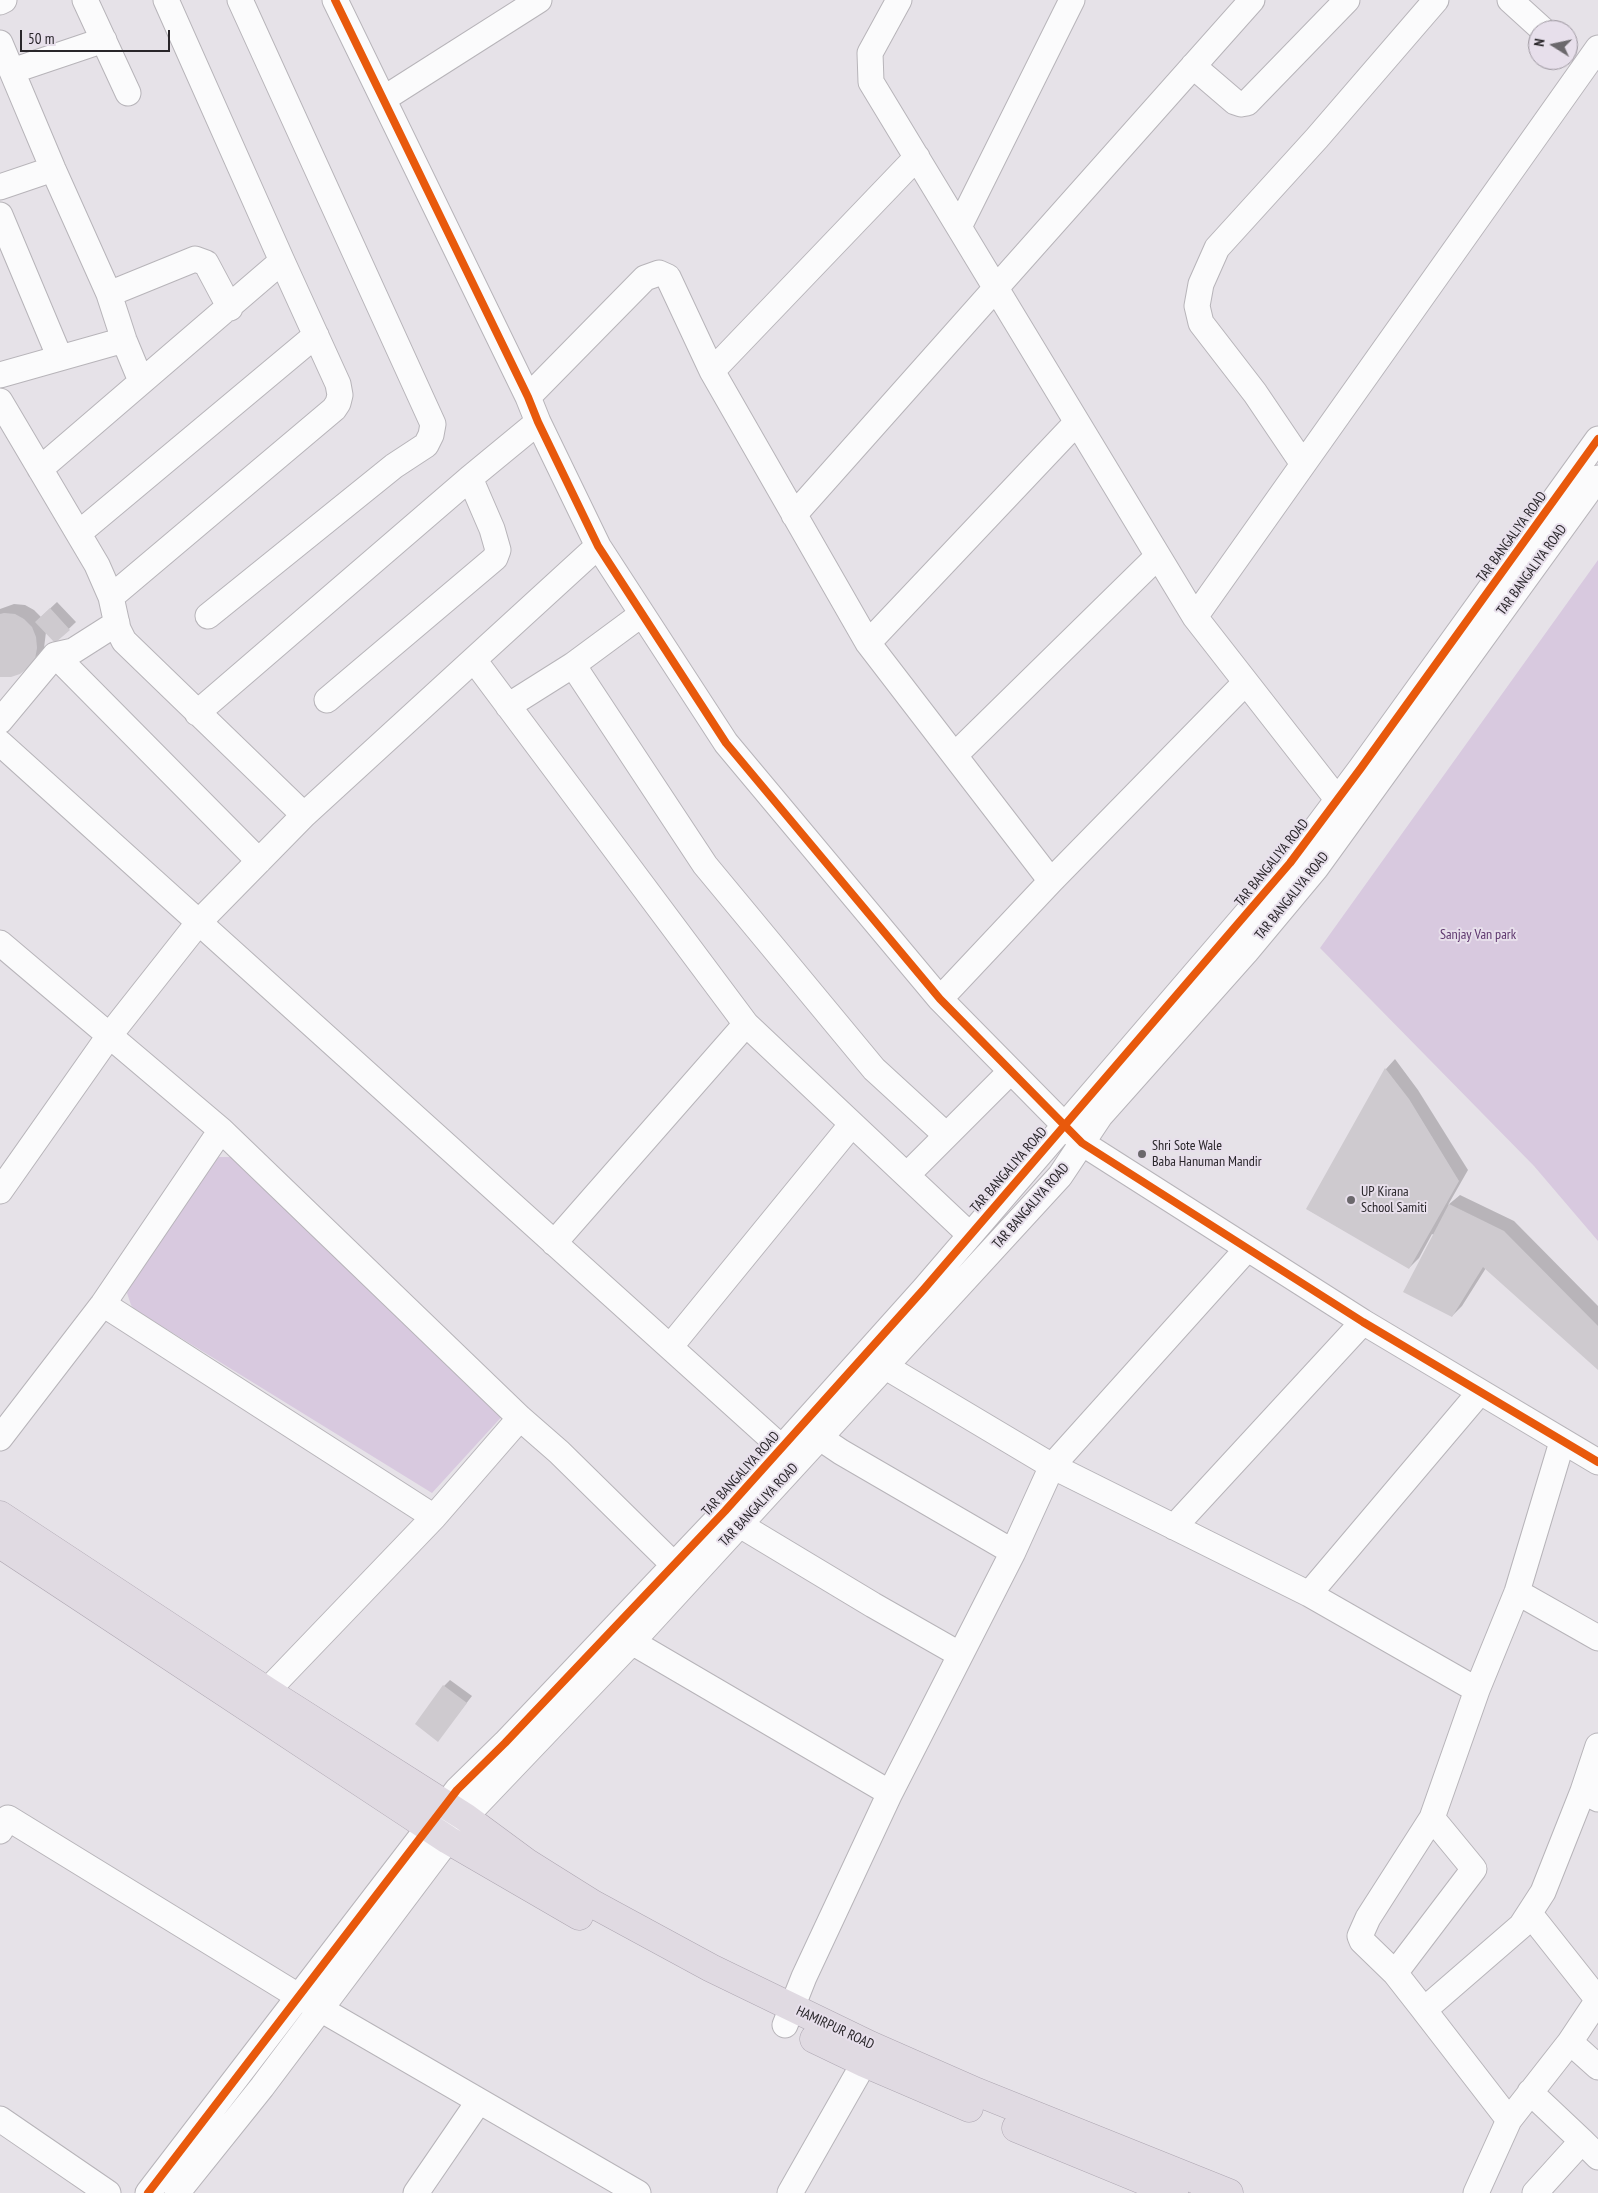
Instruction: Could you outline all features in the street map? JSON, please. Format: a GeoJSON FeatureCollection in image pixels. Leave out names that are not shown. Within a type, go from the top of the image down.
{"type":"FeatureCollection","features":[{"type":"Feature","properties":{"kind":"highway","name":"HAMIRPUR ROAD"},"geometry":{"type":"LineString","coordinates":[[0,1514],[267,1691],[455,1811],[526,1862],[593,1904],[788,2016]]}},
{"type":"Feature","properties":{"kind":"highway"},"geometry":{"type":"LineString","coordinates":[[0,1544],[438,1833],[659,1960],[788,2016],[867,2054],[1174,2193]]}},
{"type":"Feature","properties":{"kind":"highway","name":"HAMIRPUR ROAD"},"geometry":{"type":"LineString","coordinates":[[867,2054],[976,2092],[1229,2193]]}},
{"type":"Feature","properties":{"kind":"street"},"geometry":{"type":"LineString","coordinates":[[0,2],[4,0]]}},
{"type":"Feature","properties":{"kind":"street"},"geometry":{"type":"LineString","coordinates":[[85,0],[128,93]]}},
{"type":"Feature","properties":{"kind":"street"},"geometry":{"type":"LineString","coordinates":[[111,597],[334,409],[340,395],[338,384],[166,0]]}},
{"type":"Feature","properties":{"kind":"street"},"geometry":{"type":"LineString","coordinates":[[208,616],[394,466],[426,445],[432,435],[434,424],[240,0]]}},
{"type":"Feature","properties":{"kind":"street"},"geometry":{"type":"LineString","coordinates":[[336,0],[385,98],[598,546],[726,743],[940,999],[1082,1143],[1363,1322],[1598,1462]]}},
{"type":"Feature","properties":{"kind":"street"},"geometry":{"type":"LineString","coordinates":[[899,0],[870,52],[871,82],[1195,617],[1345,810]]}},
{"type":"Feature","properties":{"kind":"street"},"geometry":{"type":"LineString","coordinates":[[959,227],[1072,0]]}},
{"type":"Feature","properties":{"kind":"street"},"geometry":{"type":"LineString","coordinates":[[794,515],[997,289],[1252,0]]}},
{"type":"Feature","properties":{"kind":"street"},"geometry":{"type":"LineString","coordinates":[[1193,66],[1235,102],[1247,103],[1347,0]]}},
{"type":"Feature","properties":{"kind":"street"},"geometry":{"type":"LineString","coordinates":[[1303,464],[1255,393],[1202,323],[1197,306],[1200,284],[1217,248],[1317,138],[1436,0]]}},
{"type":"Feature","properties":{"kind":"street"},"geometry":{"type":"LineString","coordinates":[[1510,0],[1531,20]]}},
{"type":"Feature","properties":{"kind":"street"},"geometry":{"type":"LineString","coordinates":[[385,98],[528,3]]}},
{"type":"Feature","properties":{"kind":"street"},"geometry":{"type":"LineString","coordinates":[[12,71],[104,40]]}},
{"type":"Feature","properties":{"kind":"street"},"geometry":{"type":"LineString","coordinates":[[0,43],[53,169],[110,294],[124,340],[141,381]]}},
{"type":"Feature","properties":{"kind":"street"},"geometry":{"type":"LineString","coordinates":[[1195,617],[1303,464],[1583,56]]}},
{"type":"Feature","properties":{"kind":"street"},"geometry":{"type":"LineString","coordinates":[[712,372],[917,157]]}},
{"type":"Feature","properties":{"kind":"street"},"geometry":{"type":"LineString","coordinates":[[0,187],[53,169]]}},
{"type":"Feature","properties":{"kind":"street"},"geometry":{"type":"LineString","coordinates":[[0,214],[60,358]]}},
{"type":"Feature","properties":{"kind":"street"},"geometry":{"type":"LineString","coordinates":[[110,294],[195,259],[206,263],[230,308]]}},
{"type":"Feature","properties":{"kind":"street"},"geometry":{"type":"LineString","coordinates":[[40,469],[141,381],[230,308],[282,261]]}},
{"type":"Feature","properties":{"kind":"street"},"geometry":{"type":"LineString","coordinates":[[528,397],[645,278],[659,273],[668,276],[712,372],[868,643],[1051,881]]}},
{"type":"Feature","properties":{"kind":"street"},"geometry":{"type":"LineString","coordinates":[[79,533],[316,335]]}},
{"type":"Feature","properties":{"kind":"street"},"geometry":{"type":"LineString","coordinates":[[0,375],[124,340]]}},
{"type":"Feature","properties":{"kind":"street"},"geometry":{"type":"LineString","coordinates":[[0,401],[98,565],[111,597],[117,623],[124,641],[304,815]]}},
{"type":"Feature","properties":{"kind":"street"},"geometry":{"type":"LineString","coordinates":[[197,713],[470,478],[538,422]]}},
{"type":"Feature","properties":{"kind":"street"},"geometry":{"type":"LineString","coordinates":[[868,643],[1078,422]]}},
{"type":"Feature","properties":{"kind":"street","name":"TAR BANGALIYA ROAD"},"geometry":{"type":"LineString","coordinates":[[811,1432],[886,1366],[1060,1176],[1100,1116],[1246,952],[1316,868],[1345,810],[1424,700],[1598,439]]}},
{"type":"Feature","properties":{"kind":"street"},"geometry":{"type":"LineString","coordinates":[[327,700],[495,558],[498,550],[492,529],[470,478]]}},
{"type":"Feature","properties":{"kind":"street","name":"TAR BANGALIYA ROAD"},"geometry":{"type":"LineString","coordinates":[[1424,700],[1598,478]]}},
{"type":"Feature","properties":{"kind":"street"},"geometry":{"type":"LineString","coordinates":[[0,1191],[109,1036],[199,922],[304,815],[598,546]]}},
{"type":"Feature","properties":{"kind":"street"},"geometry":{"type":"LineString","coordinates":[[954,755],[1158,556]]}},
{"type":"Feature","properties":{"kind":"street"},"geometry":{"type":"LineString","coordinates":[[508,706],[573,665],[642,614]]}},
{"type":"Feature","properties":{"kind":"street"},"geometry":{"type":"LineString","coordinates":[[0,721],[55,655],[73,652],[117,623]]}},
{"type":"Feature","properties":{"kind":"street"},"geometry":{"type":"LineString","coordinates":[[55,655],[259,861]]}},
{"type":"Feature","properties":{"kind":"street"},"geometry":{"type":"LineString","coordinates":[[474,660],[746,1024],[970,1235]]}},
{"type":"Feature","properties":{"kind":"street"},"geometry":{"type":"LineString","coordinates":[[573,665],[705,865],[874,1069],[946,1135]]}},
{"type":"Feature","properties":{"kind":"street"},"geometry":{"type":"LineString","coordinates":[[940,999],[1051,881],[1246,684]]}},
{"type":"Feature","properties":{"kind":"street"},"geometry":{"type":"LineString","coordinates":[[0,743],[790,1455]]}},
{"type":"Feature","properties":{"kind":"street","name":"TAR BANGALIYA ROAD"},"geometry":{"type":"LineString","coordinates":[[455,1811],[632,1642],[674,1565],[790,1455],[811,1432],[970,1235],[1065,1124],[1290,863],[1345,810]]}},
{"type":"Feature","properties":{"kind":"street"},"geometry":{"type":"LineString","coordinates":[[0,943],[221,1130],[520,1418],[559,1452],[674,1565]]}},
{"type":"Feature","properties":{"kind":"street"},"geometry":{"type":"LineString","coordinates":[[554,1243],[746,1024]]}},
{"type":"Feature","properties":{"kind":"street"},"geometry":{"type":"LineString","coordinates":[[906,1175],[1012,1071]]}},
{"type":"Feature","properties":{"kind":"street"},"geometry":{"type":"LineString","coordinates":[[670,1347],[852,1124]]}},
{"type":"Feature","properties":{"kind":"street"},"geometry":{"type":"LineString","coordinates":[[0,1438],[103,1304],[221,1130]]}},
{"type":"Feature","properties":{"kind":"street"},"geometry":{"type":"LineString","coordinates":[[788,2016],[804,1977],[890,1793],[1012,1552],[1052,1466],[1247,1249]]}},
{"type":"Feature","properties":{"kind":"street"},"geometry":{"type":"LineString","coordinates":[[103,1304],[434,1517]]}},
{"type":"Feature","properties":{"kind":"street"},"geometry":{"type":"LineString","coordinates":[[1174,1527],[1363,1322]]}},
{"type":"Feature","properties":{"kind":"street"},"geometry":{"type":"LineString","coordinates":[[886,1366],[1052,1466],[1309,1594],[1478,1690]]}},
{"type":"Feature","properties":{"kind":"street"},"geometry":{"type":"LineString","coordinates":[[1309,1594],[1480,1392]]}},
{"type":"Feature","properties":{"kind":"street"},"geometry":{"type":"LineString","coordinates":[[267,1691],[434,1517],[520,1418]]}},
{"type":"Feature","properties":{"kind":"street"},"geometry":{"type":"LineString","coordinates":[[811,1432],[841,1452],[1012,1552]]}},
{"type":"Feature","properties":{"kind":"street"},"geometry":{"type":"LineString","coordinates":[[1509,2120],[1395,1974],[1362,1941],[1360,1936],[1432,1818],[1478,1690],[1517,1592],[1562,1442]]}},
{"type":"Feature","properties":{"kind":"street","name":"TAR BANGALIYA ROAD"},"geometry":{"type":"LineString","coordinates":[[455,1811],[457,1790],[651,1605],[740,1525],[790,1455]]}},
{"type":"Feature","properties":{"kind":"street"},"geometry":{"type":"LineString","coordinates":[[740,1525],[959,1654]]}},
{"type":"Feature","properties":{"kind":"street"},"geometry":{"type":"LineString","coordinates":[[1517,1592],[1598,1638]]}},
{"type":"Feature","properties":{"kind":"street"},"geometry":{"type":"LineString","coordinates":[[632,1642],[890,1793]]}},
{"type":"Feature","properties":{"kind":"street"},"geometry":{"type":"LineString","coordinates":[[1424,2010],[1521,1926],[1530,1914],[1543,1892],[1591,1795],[1598,1746]]}},
{"type":"Feature","properties":{"kind":"street"},"geometry":{"type":"LineString","coordinates":[[148,2193],[309,2003],[455,1811]]}},
{"type":"Feature","properties":{"kind":"street"},"geometry":{"type":"LineString","coordinates":[[1395,1974],[1474,1869],[1432,1818]]}},
{"type":"Feature","properties":{"kind":"street"},"geometry":{"type":"LineString","coordinates":[[3,1820],[309,2003],[638,2193]]}},
{"type":"Feature","properties":{"kind":"street"},"geometry":{"type":"LineString","coordinates":[[1476,2193],[1509,2120],[1570,2042],[1598,2000],[1530,1914]]}},
{"type":"Feature","properties":{"kind":"street"},"geometry":{"type":"LineString","coordinates":[[177,2193],[262,2086],[309,2003]]}},
{"type":"Feature","properties":{"kind":"street"},"geometry":{"type":"LineString","coordinates":[[1570,2042],[1598,2067]]}},
{"type":"Feature","properties":{"kind":"street"},"geometry":{"type":"LineString","coordinates":[[790,2193],[867,2054]]}},
{"type":"Feature","properties":{"kind":"street"},"geometry":{"type":"LineString","coordinates":[[1530,2092],[1590,2149],[1535,2193]]}},
{"type":"Feature","properties":{"kind":"street"},"geometry":{"type":"LineString","coordinates":[[416,2193],[480,2101]]}},
{"type":"Feature","properties":{"kind":"street"},"geometry":{"type":"LineString","coordinates":[[0,2119],[108,2193]]}},
{"type":"Feature","properties":{"kind":"green space","name":"Sanjay Van park"},"geometry":{"type":"Polygon","coordinates":[[[1598,560],[1598,1241],[1534,1166],[1320,948],[1598,560]]]}},
{"type":"Feature","properties":{"kind":"green space"},"geometry":{"type":"Polygon","coordinates":[[[219,1157],[231,1157],[506,1412],[432,1493],[134,1309],[131,1305],[127,1293],[130,1282],[211,1163],[219,1157]]]}},
{"type":"Feature","properties":{"kind":"building"},"geometry":{"type":"Polygon","coordinates":[[[50,608],[70,630],[55,643],[35,622],[50,608]]]}},
{"type":"Feature","properties":{"kind":"building"},"geometry":{"type":"Polygon","coordinates":[[[0,614],[15,614],[24,619],[32,627],[36,637],[35,659],[20,674],[11,677],[0,677],[0,614]]]}},
{"type":"Feature","properties":{"kind":"building"},"geometry":{"type":"Polygon","coordinates":[[[1385,1068],[1409,1099],[1459,1181],[1409,1269],[1306,1209],[1385,1068]]]}},
{"type":"Feature","properties":{"kind":"building"},"geometry":{"type":"Polygon","coordinates":[[[1449,1204],[1504,1231],[1598,1326],[1598,1370],[1483,1267],[1452,1317],[1403,1292],[1449,1204]]]}},
{"type":"Feature","properties":{"kind":"building"},"geometry":{"type":"Polygon","coordinates":[[[443,1685],[467,1703],[438,1742],[415,1724],[443,1685]]]}},
{"type":"Feature","properties":{"kind":"cycle path"},"geometry":{"type":"LineString","coordinates":[[335,0],[528,397],[538,422],[598,546],[726,743],[940,999],[1082,1143],[1363,1322],[1598,1462]]}},
{"type":"Feature","properties":{"kind":"cycle path"},"geometry":{"type":"LineString","coordinates":[[148,2193],[457,1790],[505,1743],[725,1511],[924,1289],[1290,863],[1361,768],[1598,439]]}},
{"type":"Feature","properties":{"kind":"place","name":"Shri Sote Wale Baba Hanuman Mandir"},"geometry":{"type":"Point","coordinates":[1142,1154]}},
{"type":"Feature","properties":{"kind":"place","name":"UP Kirana School Samiti"},"geometry":{"type":"Point","coordinates":[1351,1200]}}]}
